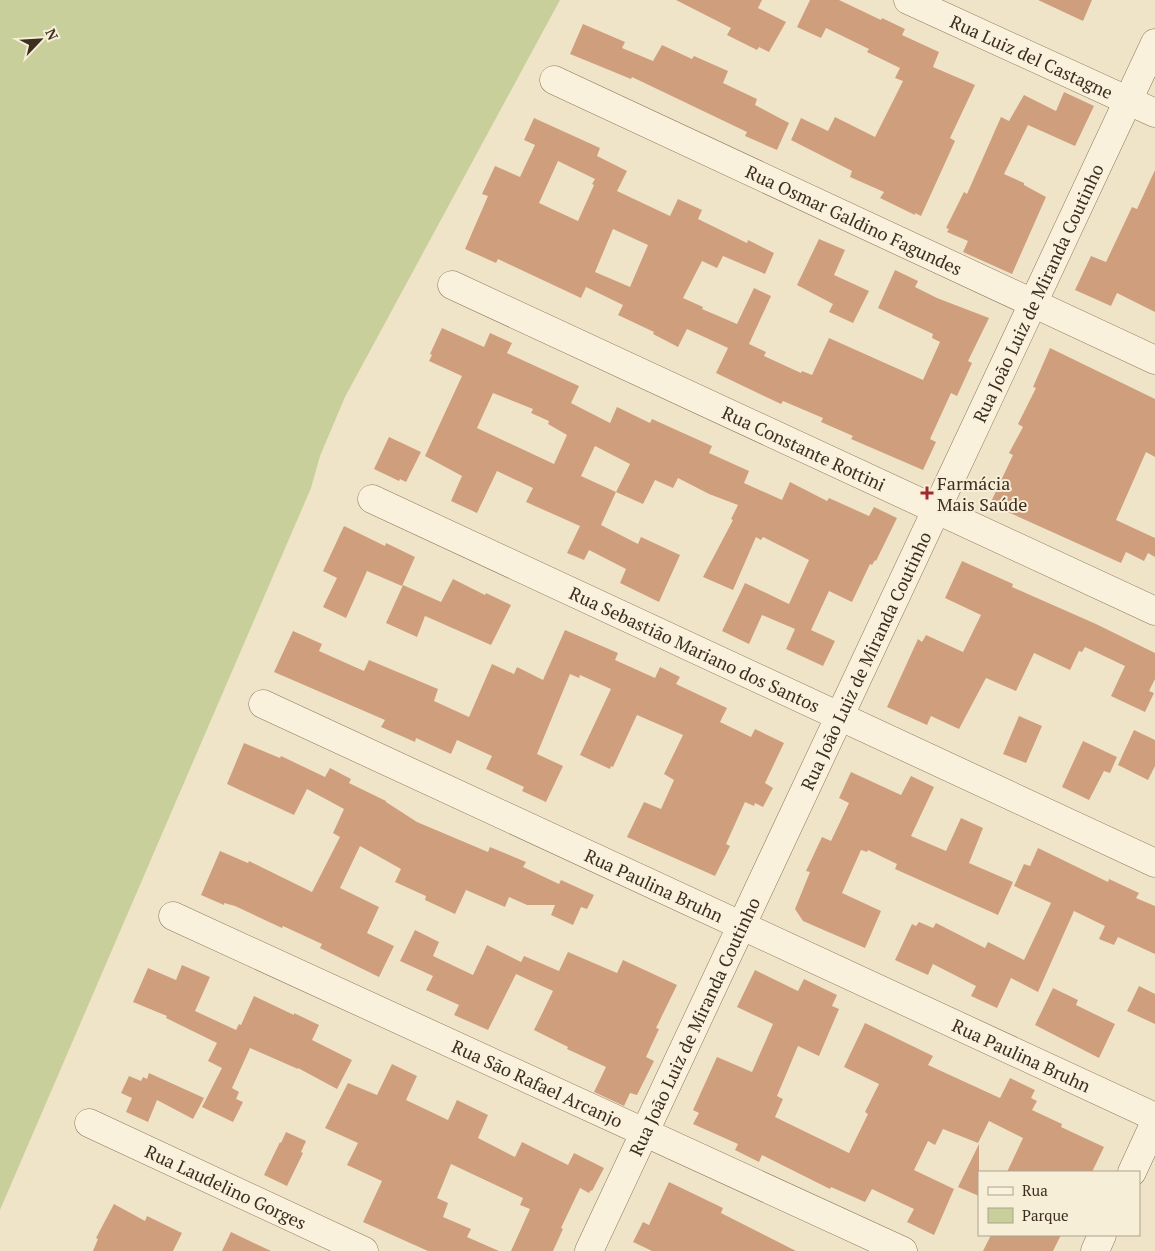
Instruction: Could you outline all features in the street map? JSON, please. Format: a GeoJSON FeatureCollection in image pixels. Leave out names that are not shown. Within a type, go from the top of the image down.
{"type":"FeatureCollection","features":[{"type":"Feature","properties":{"kind":"street","name":"Rua Luiz del Castagne"},"geometry":{"type":"LineString","coordinates":[[926,4],[1155,113]]}},
{"type":"Feature","properties":{"kind":"street","name":"Rua João Luiz de Miranda Coutinho"},"geometry":{"type":"LineString","coordinates":[[589,1251],[1155,43]]}},
{"type":"Feature","properties":{"kind":"street","name":"Rua Osmar Galdino Fagundes"},"geometry":{"type":"LineString","coordinates":[[554,80],[1155,360]]}},
{"type":"Feature","properties":{"kind":"street","name":"Rua Constante Rottini"},"geometry":{"type":"LineString","coordinates":[[452,285],[1155,611]]}},
{"type":"Feature","properties":{"kind":"street","name":"Rua Sebastião Mariano dos Santos"},"geometry":{"type":"LineString","coordinates":[[372,499],[1155,863]]}},
{"type":"Feature","properties":{"kind":"street","name":"Rua Paulina Bruhn"},"geometry":{"type":"LineString","coordinates":[[263,704],[1155,1117]]}},
{"type":"Feature","properties":{"kind":"street","name":"Rua São Rafael Arcanjo"},"geometry":{"type":"LineString","coordinates":[[173,916],[903,1251]]}},
{"type":"Feature","properties":{"kind":"street"},"geometry":{"type":"LineString","coordinates":[[1132,1171],[1155,1122]]}},
{"type":"Feature","properties":{"kind":"street","name":"Rua Laudelino Gorges"},"geometry":{"type":"LineString","coordinates":[[89,1123],[364,1251]]}},
{"type":"Feature","properties":{"kind":"street"},"geometry":{"type":"LineString","coordinates":[[1095,1251],[1102,1236]]}},
{"type":"Feature","properties":{"kind":"green space"},"geometry":{"type":"Polygon","coordinates":[[[0,0],[560,0],[345,397],[320,456],[311,488],[0,1210],[0,0]]]}},
{"type":"Feature","properties":{"kind":"building"},"geometry":{"type":"Polygon","coordinates":[[[676,0],[762,0],[758,8],[786,22],[769,52],[759,47],[757,50],[727,35],[731,28],[676,0]]]}},
{"type":"Feature","properties":{"kind":"building"},"geometry":{"type":"Polygon","coordinates":[[[810,0],[839,0],[905,29],[902,35],[939,52],[933,67],[975,85],[950,138],[955,141],[921,216],[880,198],[884,192],[850,177],[852,171],[791,140],[801,118],[828,131],[835,117],[875,137],[903,81],[895,78],[900,68],[867,52],[869,49],[826,28],[821,38],[797,27],[810,0]]]}},
{"type":"Feature","properties":{"kind":"building"},"geometry":{"type":"Polygon","coordinates":[[[1038,0],[1092,0],[1083,21],[1038,0]]]}},
{"type":"Feature","properties":{"kind":"building"},"geometry":{"type":"Polygon","coordinates":[[[583,24],[625,42],[622,48],[653,61],[662,45],[692,59],[694,56],[728,71],[723,83],[757,99],[755,105],[789,123],[777,150],[745,136],[747,132],[632,77],[631,79],[570,54],[583,24]]]}},
{"type":"Feature","properties":{"kind":"building"},"geometry":{"type":"Polygon","coordinates":[[[1064,92],[1094,106],[1075,146],[1028,125],[1004,174],[1024,183],[1024,185],[1046,197],[1012,274],[963,252],[968,241],[947,232],[949,229],[946,228],[964,192],[967,194],[1001,117],[1009,121],[1024,95],[1056,111],[1064,92]]]}},
{"type":"Feature","properties":{"kind":"building"},"geometry":{"type":"Polygon","coordinates":[[[534,118],[600,148],[597,156],[627,171],[617,191],[670,216],[678,199],[702,210],[698,219],[747,243],[748,240],[774,253],[765,274],[723,256],[717,268],[702,261],[683,298],[703,307],[702,309],[737,324],[754,288],[771,296],[749,344],[766,352],[764,356],[801,373],[802,371],[812,375],[829,338],[923,380],[940,342],[932,338],[933,334],[878,308],[895,270],[918,281],[915,287],[937,298],[989,318],[968,361],[972,363],[957,396],[951,393],[930,439],[936,442],[923,470],[851,439],[853,436],[821,422],[823,418],[783,401],[781,404],[716,373],[728,348],[687,329],[678,347],[653,334],[654,332],[618,315],[623,305],[586,287],[581,298],[498,259],[496,263],[465,249],[488,196],[482,194],[495,166],[520,177],[535,145],[524,140],[534,118]],[[558,161],[539,203],[578,221],[595,179],[558,161]],[[613,229],[595,272],[630,287],[648,245],[613,229]]]}},
{"type":"Feature","properties":{"kind":"building"},"geometry":{"type":"Polygon","coordinates":[[[1155,170],[1155,312],[1117,293],[1111,306],[1075,290],[1091,256],[1106,262],[1132,207],[1137,209],[1155,170]]]}},
{"type":"Feature","properties":{"kind":"building"},"geometry":{"type":"Polygon","coordinates":[[[819,239],[845,250],[834,275],[869,291],[853,323],[829,312],[833,304],[797,285],[819,239]]]}},
{"type":"Feature","properties":{"kind":"building"},"geometry":{"type":"Polygon","coordinates":[[[442,328],[484,347],[490,333],[512,343],[507,353],[579,386],[571,403],[610,423],[617,407],[650,423],[652,419],[712,446],[709,453],[749,471],[744,483],[782,500],[790,482],[827,501],[829,498],[869,516],[874,507],[897,518],[876,561],[872,565],[870,564],[852,602],[829,591],[811,630],[835,641],[823,666],[786,649],[795,629],[762,615],[749,644],[722,631],[745,583],[789,604],[809,560],[763,537],[761,540],[756,537],[733,590],[703,577],[733,520],[731,519],[738,505],[709,494],[678,478],[673,488],[655,480],[643,504],[616,492],[601,525],[638,544],[641,537],[680,555],[659,602],[620,583],[626,569],[589,550],[584,560],[567,553],[580,526],[526,502],[533,488],[497,471],[477,513],[451,501],[462,476],[425,456],[462,376],[429,361],[432,355],[430,354],[442,328]],[[493,393],[477,428],[554,464],[567,435],[548,424],[549,421],[531,413],[533,409],[493,393]],[[595,446],[581,476],[616,492],[630,464],[595,446]]]}},
{"type":"Feature","properties":{"kind":"building"},"geometry":{"type":"Polygon","coordinates":[[[1050,348],[1155,399],[1155,457],[1146,452],[1116,520],[1155,538],[1155,557],[1148,553],[1144,561],[1126,552],[1121,563],[990,504],[1013,455],[1009,453],[1023,427],[1018,424],[1036,388],[1033,387],[1050,348]]]}},
{"type":"Feature","properties":{"kind":"building"},"geometry":{"type":"Polygon","coordinates":[[[389,437],[421,452],[406,482],[400,479],[399,481],[374,469],[389,437]]]}},
{"type":"Feature","properties":{"kind":"building"},"geometry":{"type":"Polygon","coordinates":[[[344,526],[385,546],[386,543],[415,557],[402,586],[367,571],[346,618],[323,607],[337,578],[323,571],[344,526]]]}},
{"type":"Feature","properties":{"kind":"building"},"geometry":{"type":"Polygon","coordinates":[[[962,561],[1013,584],[1012,587],[1096,624],[1155,653],[1155,679],[1149,691],[1154,693],[1145,712],[1111,696],[1125,666],[1085,647],[1082,652],[1079,651],[1070,670],[1034,653],[1016,691],[986,678],[959,729],[931,716],[927,725],[887,707],[918,639],[922,642],[926,635],[963,652],[981,615],[945,598],[962,561]]]}},
{"type":"Feature","properties":{"kind":"building"},"geometry":{"type":"Polygon","coordinates":[[[453,579],[485,595],[486,593],[511,605],[491,645],[425,616],[417,637],[386,623],[403,585],[441,602],[453,579]]]}},
{"type":"Feature","properties":{"kind":"building"},"geometry":{"type":"Polygon","coordinates":[[[565,630],[618,653],[615,660],[655,678],[660,667],[680,677],[676,684],[727,708],[720,722],[751,737],[755,729],[784,743],[765,783],[773,788],[763,807],[755,803],[754,806],[745,802],[726,844],[730,846],[715,876],[627,837],[644,802],[661,809],[674,780],[664,774],[683,735],[637,715],[613,767],[611,766],[610,769],[580,755],[611,689],[580,675],[579,678],[570,674],[537,754],[563,766],[546,802],[522,791],[524,787],[486,769],[492,756],[457,740],[451,754],[416,738],[415,742],[381,727],[385,720],[274,672],[293,631],[322,644],[319,651],[364,671],[369,660],[438,689],[434,701],[469,717],[492,664],[514,674],[517,667],[543,680],[565,630]]]}},
{"type":"Feature","properties":{"kind":"building"},"geometry":{"type":"Polygon","coordinates":[[[1019,716],[1042,726],[1026,763],[1003,754],[1019,716]]]}},
{"type":"Feature","properties":{"kind":"building"},"geometry":{"type":"Polygon","coordinates":[[[1134,730],[1155,740],[1155,766],[1148,780],[1118,765],[1134,730]]]}},
{"type":"Feature","properties":{"kind":"building"},"geometry":{"type":"Polygon","coordinates":[[[1083,741],[1117,757],[1110,773],[1104,771],[1089,800],[1062,787],[1083,741]]]}},
{"type":"Feature","properties":{"kind":"building"},"geometry":{"type":"Polygon","coordinates":[[[244,743],[280,758],[281,756],[325,777],[330,768],[351,779],[349,783],[386,801],[417,822],[488,852],[490,847],[526,862],[523,867],[559,884],[561,880],[594,895],[587,909],[581,907],[573,925],[551,915],[555,905],[527,905],[509,897],[505,907],[466,890],[455,914],[425,900],[426,896],[395,882],[401,869],[360,846],[340,888],[379,907],[367,933],[394,946],[379,977],[320,948],[322,944],[283,926],[282,928],[235,906],[224,903],[224,905],[201,895],[220,851],[248,863],[249,861],[312,892],[340,837],[333,833],[344,809],[307,789],[294,815],[227,784],[244,743]]]}},
{"type":"Feature","properties":{"kind":"building"},"geometry":{"type":"Polygon","coordinates":[[[851,772],[901,795],[911,776],[934,787],[911,836],[946,851],[961,818],[983,828],[969,863],[1013,882],[998,915],[895,869],[897,864],[868,850],[867,852],[861,850],[842,893],[881,911],[865,948],[803,921],[795,909],[810,872],[806,871],[822,837],[831,841],[849,803],[839,798],[851,772]]]}},
{"type":"Feature","properties":{"kind":"building"},"geometry":{"type":"Polygon","coordinates":[[[1038,848],[1108,882],[1109,879],[1139,893],[1136,898],[1155,906],[1155,954],[1118,937],[1114,945],[1099,939],[1105,926],[1074,911],[1038,992],[1011,978],[997,1008],[971,996],[976,986],[933,964],[928,975],[895,960],[912,924],[916,926],[919,922],[933,928],[936,923],[985,948],[988,942],[1024,960],[1051,903],[1014,886],[1024,864],[1030,866],[1038,848]]]}},
{"type":"Feature","properties":{"kind":"building"},"geometry":{"type":"Polygon","coordinates":[[[415,930],[439,942],[433,956],[473,975],[487,945],[521,962],[524,956],[559,971],[568,952],[617,973],[623,960],[677,985],[656,1028],[659,1029],[646,1057],[654,1061],[637,1095],[630,1093],[624,1106],[594,1092],[606,1067],[567,1049],[568,1047],[534,1030],[553,991],[516,974],[488,1030],[454,1015],[459,1005],[426,990],[433,976],[400,961],[415,930]]]}},
{"type":"Feature","properties":{"kind":"building"},"geometry":{"type":"Polygon","coordinates":[[[182,965],[210,977],[195,1011],[236,1030],[239,1024],[241,1025],[254,996],[319,1025],[312,1040],[352,1060],[337,1089],[298,1068],[250,1048],[232,1088],[239,1092],[236,1099],[243,1102],[233,1122],[202,1107],[222,1068],[208,1061],[217,1043],[166,1018],[167,1016],[133,1002],[148,968],[176,980],[182,965]]]}},
{"type":"Feature","properties":{"kind":"building"},"geometry":{"type":"Polygon","coordinates":[[[755,970],[798,991],[804,979],[837,995],[832,1006],[839,1009],[819,1056],[798,1046],[777,1096],[783,1099],[775,1117],[849,1153],[868,1114],[865,1112],[879,1084],[844,1067],[865,1023],[933,1056],[928,1065],[1000,1098],[1010,1078],[1035,1090],[1031,1098],[1037,1101],[1032,1110],[1062,1124],[1061,1127],[1104,1147],[1092,1171],[1007,1171],[1023,1138],[989,1121],[978,1143],[943,1129],[935,1145],[928,1141],[914,1170],[954,1189],[934,1235],[907,1222],[914,1209],[872,1189],[865,1202],[831,1187],[830,1189],[762,1155],[759,1162],[735,1150],[738,1144],[693,1124],[699,1113],[693,1110],[717,1057],[752,1072],[773,1024],[737,1007],[755,970]]]}},
{"type":"Feature","properties":{"kind":"building"},"geometry":{"type":"Polygon","coordinates":[[[1139,986],[1155,994],[1155,1024],[1127,1011],[1139,986]]]}},
{"type":"Feature","properties":{"kind":"building"},"geometry":{"type":"Polygon","coordinates":[[[1053,988],[1078,1000],[1076,1005],[1115,1024],[1099,1058],[1035,1025],[1053,988]]]}},
{"type":"Feature","properties":{"kind":"building"},"geometry":{"type":"Polygon","coordinates":[[[392,1064],[417,1076],[406,1100],[448,1120],[457,1100],[488,1115],[478,1138],[515,1157],[522,1142],[568,1165],[574,1153],[604,1168],[592,1191],[589,1193],[580,1188],[561,1228],[563,1229],[553,1251],[511,1251],[530,1209],[520,1205],[523,1198],[451,1164],[437,1198],[448,1203],[443,1217],[471,1229],[467,1237],[499,1251],[428,1251],[363,1222],[382,1181],[347,1165],[358,1143],[325,1128],[348,1083],[377,1095],[392,1064]]]}},
{"type":"Feature","properties":{"kind":"building"},"geometry":{"type":"Polygon","coordinates":[[[149,1073],[204,1098],[193,1119],[157,1100],[148,1122],[126,1112],[132,1098],[121,1093],[129,1076],[141,1081],[143,1077],[147,1079],[149,1073]]]}},
{"type":"Feature","properties":{"kind":"building"},"geometry":{"type":"Polygon","coordinates":[[[286,1132],[306,1141],[301,1152],[303,1153],[287,1186],[264,1175],[286,1132]]]}},
{"type":"Feature","properties":{"kind":"building"},"geometry":{"type":"Polygon","coordinates":[[[979,1144],[978,1196],[958,1187],[979,1144]]]}},
{"type":"Feature","properties":{"kind":"building"},"geometry":{"type":"Polygon","coordinates":[[[669,1182],[723,1208],[721,1213],[796,1251],[652,1251],[633,1242],[643,1222],[649,1225],[669,1182]]]}},
{"type":"Feature","properties":{"kind":"building"},"geometry":{"type":"Polygon","coordinates":[[[114,1204],[145,1221],[147,1216],[182,1233],[173,1251],[93,1251],[98,1239],[96,1238],[114,1204]]]}},
{"type":"Feature","properties":{"kind":"building"},"geometry":{"type":"Polygon","coordinates":[[[231,1232],[271,1251],[222,1251],[231,1232]]]}},
{"type":"Feature","properties":{"kind":"building"},"geometry":{"type":"Polygon","coordinates":[[[990,1236],[1060,1236],[1053,1251],[983,1251],[990,1236]]]}},
{"type":"Feature","properties":{"kind":"place","name":"Farmácia Mais Saúde"},"geometry":{"type":"Point","coordinates":[927,493]}}]}
